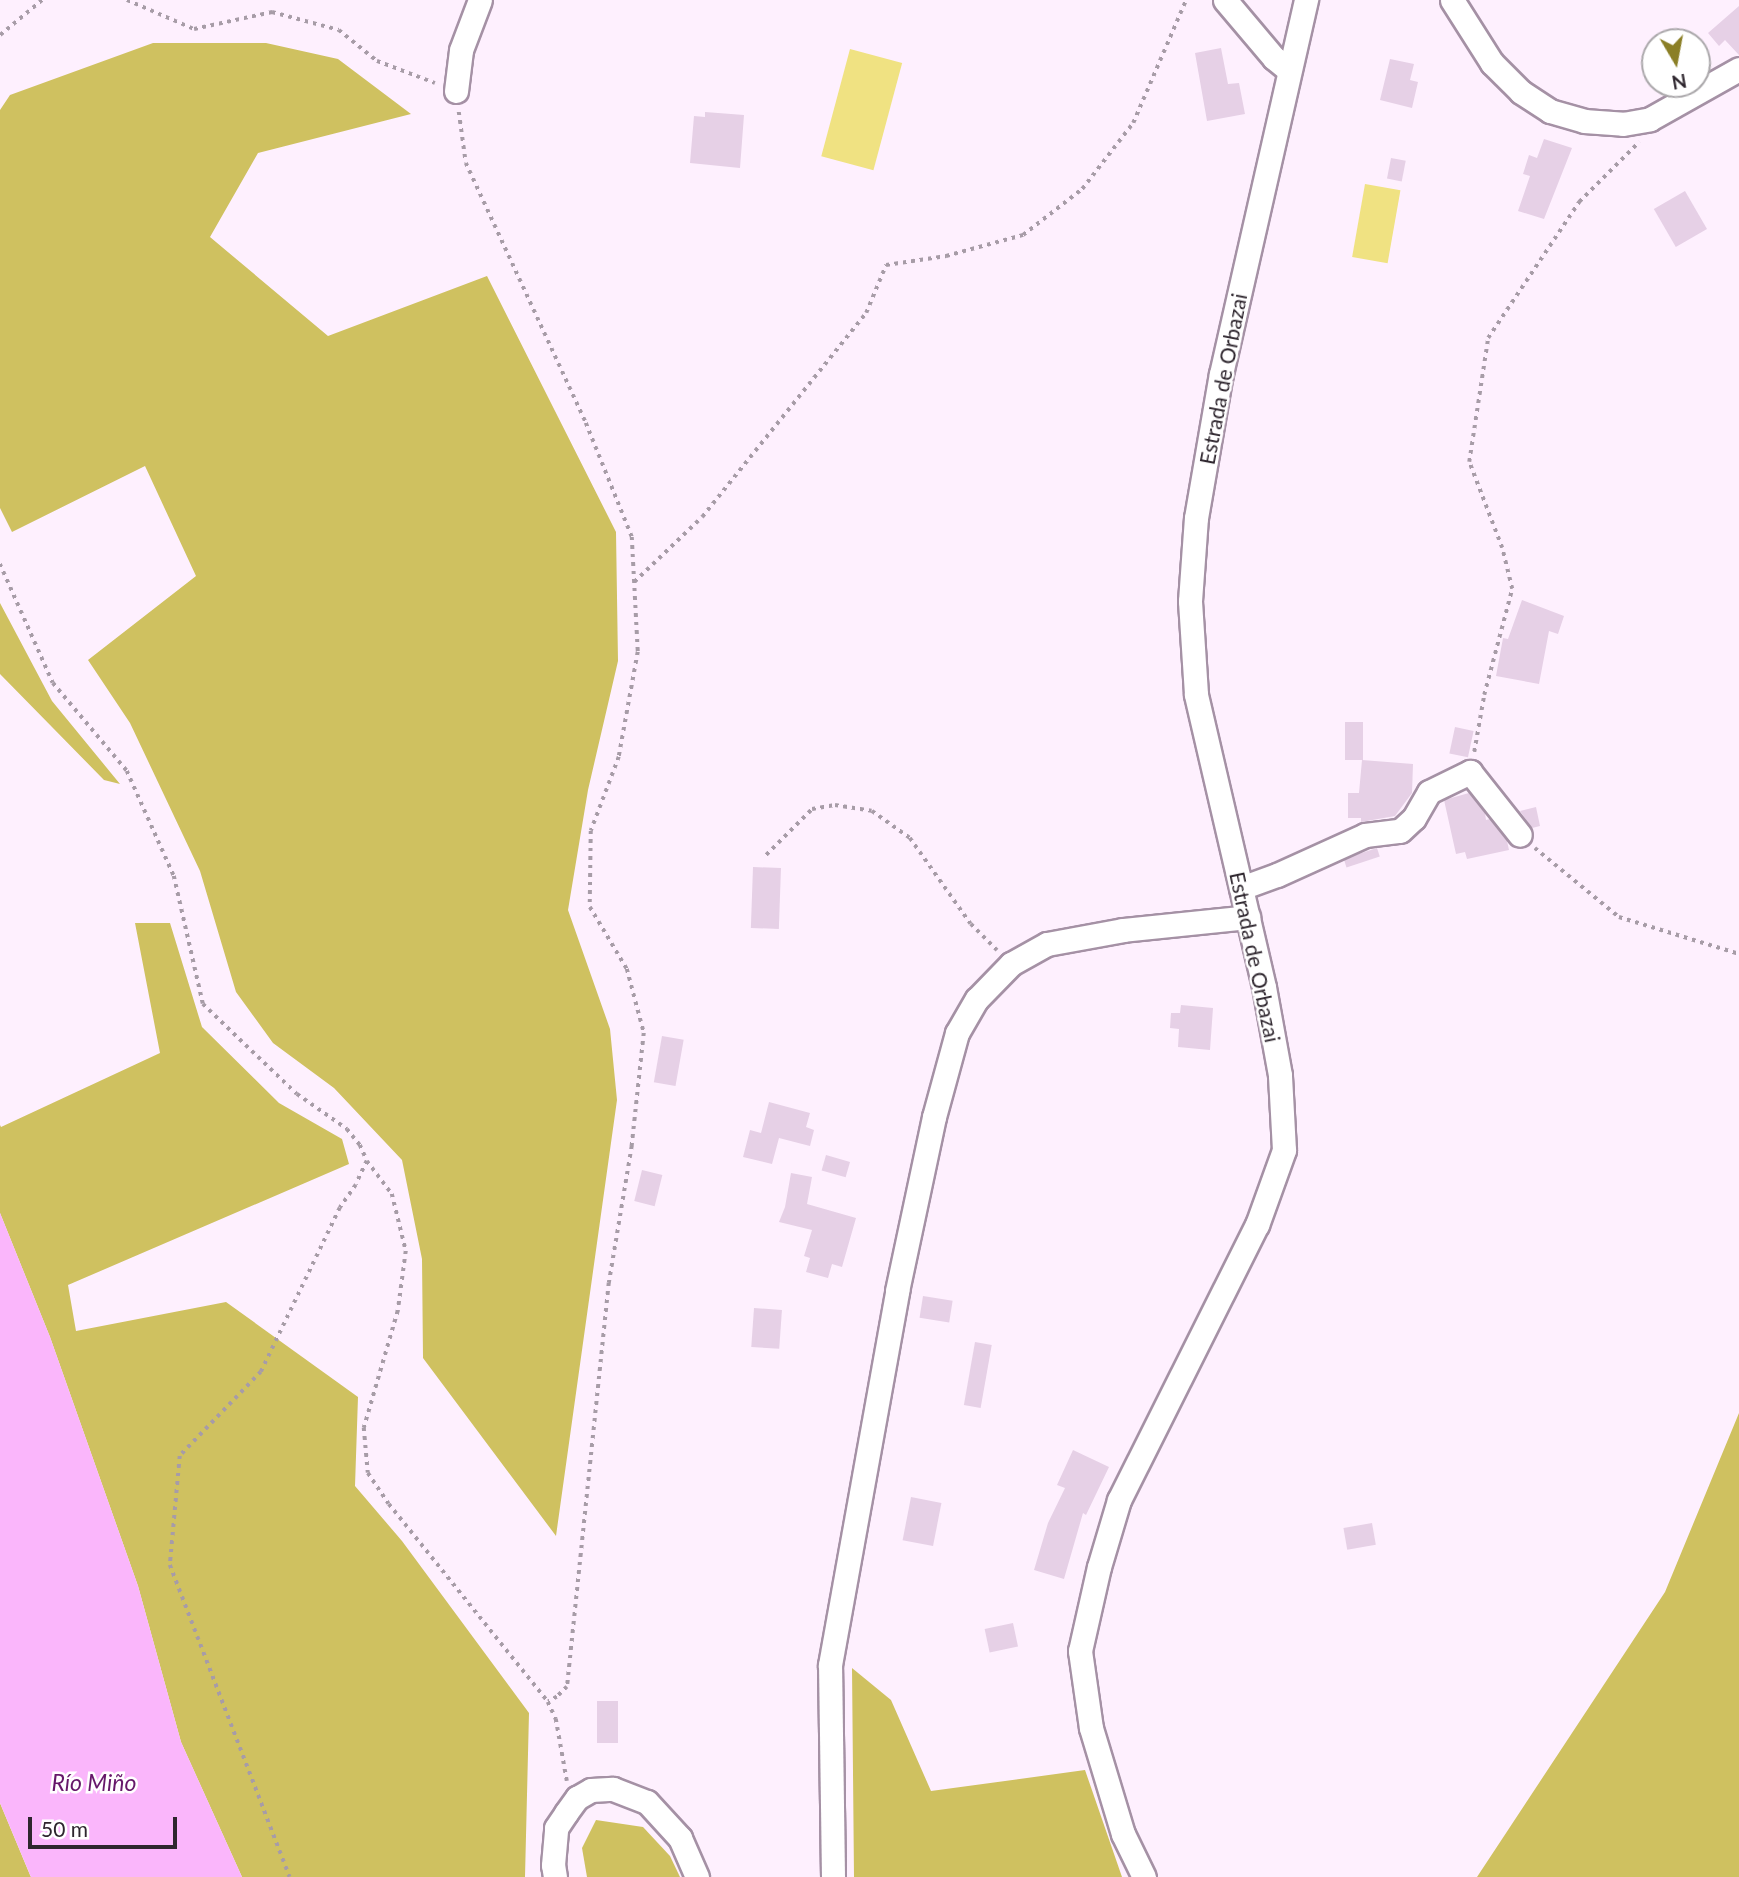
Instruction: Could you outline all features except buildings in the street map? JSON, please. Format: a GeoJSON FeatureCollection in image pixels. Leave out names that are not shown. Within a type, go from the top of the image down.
{"type":"FeatureCollection","features":[{"type":"Feature","properties":{"kind":"street"},"geometry":{"type":"LineString","coordinates":[[456,91],[461,50],[480,0]]}},
{"type":"Feature","properties":{"kind":"street"},"geometry":{"type":"LineString","coordinates":[[1225,0],[1273,58],[1289,70]]}},
{"type":"Feature","properties":{"kind":"street","name":"Estrada de Orbazai"},"geometry":{"type":"LineString","coordinates":[[1144,1877],[1124,1834],[1091,1728],[1080,1651],[1099,1567],[1119,1500],[1257,1225],[1284,1150],[1280,1075],[1248,917],[1196,694],[1190,601],[1196,518],[1222,374],[1306,0]]}},
{"type":"Feature","properties":{"kind":"street"},"geometry":{"type":"LineString","coordinates":[[1452,0],[1492,63],[1521,92],[1550,111],[1584,121],[1623,124],[1650,119],[1739,69]]}},
{"type":"Feature","properties":{"kind":"street"},"geometry":{"type":"LineString","coordinates":[[1241,888],[1277,875],[1365,835],[1400,831],[1414,818],[1429,792],[1471,772],[1520,835]]}},
{"type":"Feature","properties":{"kind":"street"},"geometry":{"type":"LineString","coordinates":[[833,1877],[830,1665],[897,1292],[934,1117],[957,1033],[976,999],[1011,964],[1047,944],[1123,930],[1248,917]]}},
{"type":"Feature","properties":{"kind":"street"},"geometry":{"type":"LineString","coordinates":[[555,1877],[553,1865],[556,1828],[577,1798],[591,1790],[613,1789],[647,1802],[680,1838],[697,1877]]}},
{"type":"Feature","properties":{"kind":"path"},"geometry":{"type":"LineString","coordinates":[[0,35],[42,0]]}},
{"type":"Feature","properties":{"kind":"path"},"geometry":{"type":"LineString","coordinates":[[127,0],[194,29],[272,12],[339,30],[376,61],[456,91],[466,163],[586,424],[632,537],[638,652],[618,757],[591,831],[590,907],[627,970],[644,1033],[632,1146],[610,1283],[567,1687],[548,1702]]}},
{"type":"Feature","properties":{"kind":"path"},"geometry":{"type":"LineString","coordinates":[[635,582],[702,517],[866,313],[886,265],[946,256],[1023,235],[1082,189],[1133,123],[1186,0]]}},
{"type":"Feature","properties":{"kind":"path"},"geometry":{"type":"LineString","coordinates":[[1471,772],[1484,695],[1512,589],[1502,548],[1469,462],[1488,338],[1579,202],[1644,137]]}},
{"type":"Feature","properties":{"kind":"path"},"geometry":{"type":"LineString","coordinates":[[0,564],[53,683],[127,771],[174,876],[203,1004],[297,1094],[347,1129],[392,1194],[406,1251],[398,1311],[364,1428],[368,1474],[389,1504],[548,1702],[556,1719],[564,1774],[577,1798]]}},
{"type":"Feature","properties":{"kind":"path"},"geometry":{"type":"LineString","coordinates":[[765,855],[812,809],[835,805],[872,811],[910,838],[971,923],[1011,964]]}},
{"type":"Feature","properties":{"kind":"path"},"geometry":{"type":"LineString","coordinates":[[1520,835],[1619,917],[1739,954]]}},
{"type":"Feature","properties":{"kind":"path"},"geometry":{"type":"LineString","coordinates":[[290,1877],[170,1565],[180,1456],[261,1372],[340,1208],[356,1185],[367,1161]]}},
{"type":"Feature","properties":{"kind":"shaded area"},"geometry":{"type":"Polygon","coordinates":[[[153,43],[266,43],[338,59],[411,114],[258,153],[210,237],[328,336],[487,276],[616,532],[618,661],[588,790],[568,910],[610,1029],[617,1100],[556,1536],[423,1358],[422,1259],[402,1160],[334,1088],[273,1043],[236,992],[200,871],[130,723],[88,660],[196,576],[145,466],[12,532],[0,508],[0,110],[10,95],[153,43]]]}},
{"type":"Feature","properties":{"kind":"shaded area"},"geometry":{"type":"Polygon","coordinates":[[[850,49],[902,63],[873,170],[821,156],[850,49]]]}},
{"type":"Feature","properties":{"kind":"shaded area"},"geometry":{"type":"Polygon","coordinates":[[[1365,184],[1400,190],[1388,263],[1352,257],[1365,184]]]}},
{"type":"Feature","properties":{"kind":"shaded area"},"geometry":{"type":"Polygon","coordinates":[[[0,603],[52,701],[120,784],[104,780],[0,674],[0,603]]]}},
{"type":"Feature","properties":{"kind":"shaded area"},"geometry":{"type":"Polygon","coordinates":[[[135,923],[170,923],[202,1027],[279,1103],[342,1139],[349,1164],[68,1285],[76,1331],[226,1302],[358,1397],[355,1486],[402,1541],[529,1713],[525,1877],[242,1877],[181,1742],[138,1586],[50,1337],[0,1213],[0,1125],[1,1127],[160,1053],[135,923]]]}},
{"type":"Feature","properties":{"kind":"shaded area"},"geometry":{"type":"Polygon","coordinates":[[[1739,1413],[1739,1877],[1477,1877],[1665,1592],[1739,1413]]]}},
{"type":"Feature","properties":{"kind":"shaded area"},"geometry":{"type":"Polygon","coordinates":[[[852,1668],[891,1700],[931,1791],[1085,1770],[1122,1877],[854,1877],[852,1668]]]}},
{"type":"Feature","properties":{"kind":"shaded area"},"geometry":{"type":"Polygon","coordinates":[[[0,1803],[30,1875],[31,1877],[0,1877],[0,1803]]]}},
{"type":"Feature","properties":{"kind":"shaded area"},"geometry":{"type":"Polygon","coordinates":[[[596,1820],[643,1827],[670,1856],[680,1877],[587,1877],[582,1848],[596,1820]]]}},
{"type":"Feature","properties":{"kind":"water","name":"Río Miño"},"geometry":{"type":"Polygon","coordinates":[[[0,1213],[50,1337],[138,1586],[181,1742],[242,1877],[31,1877],[0,1803],[0,1213]]]}}]}
